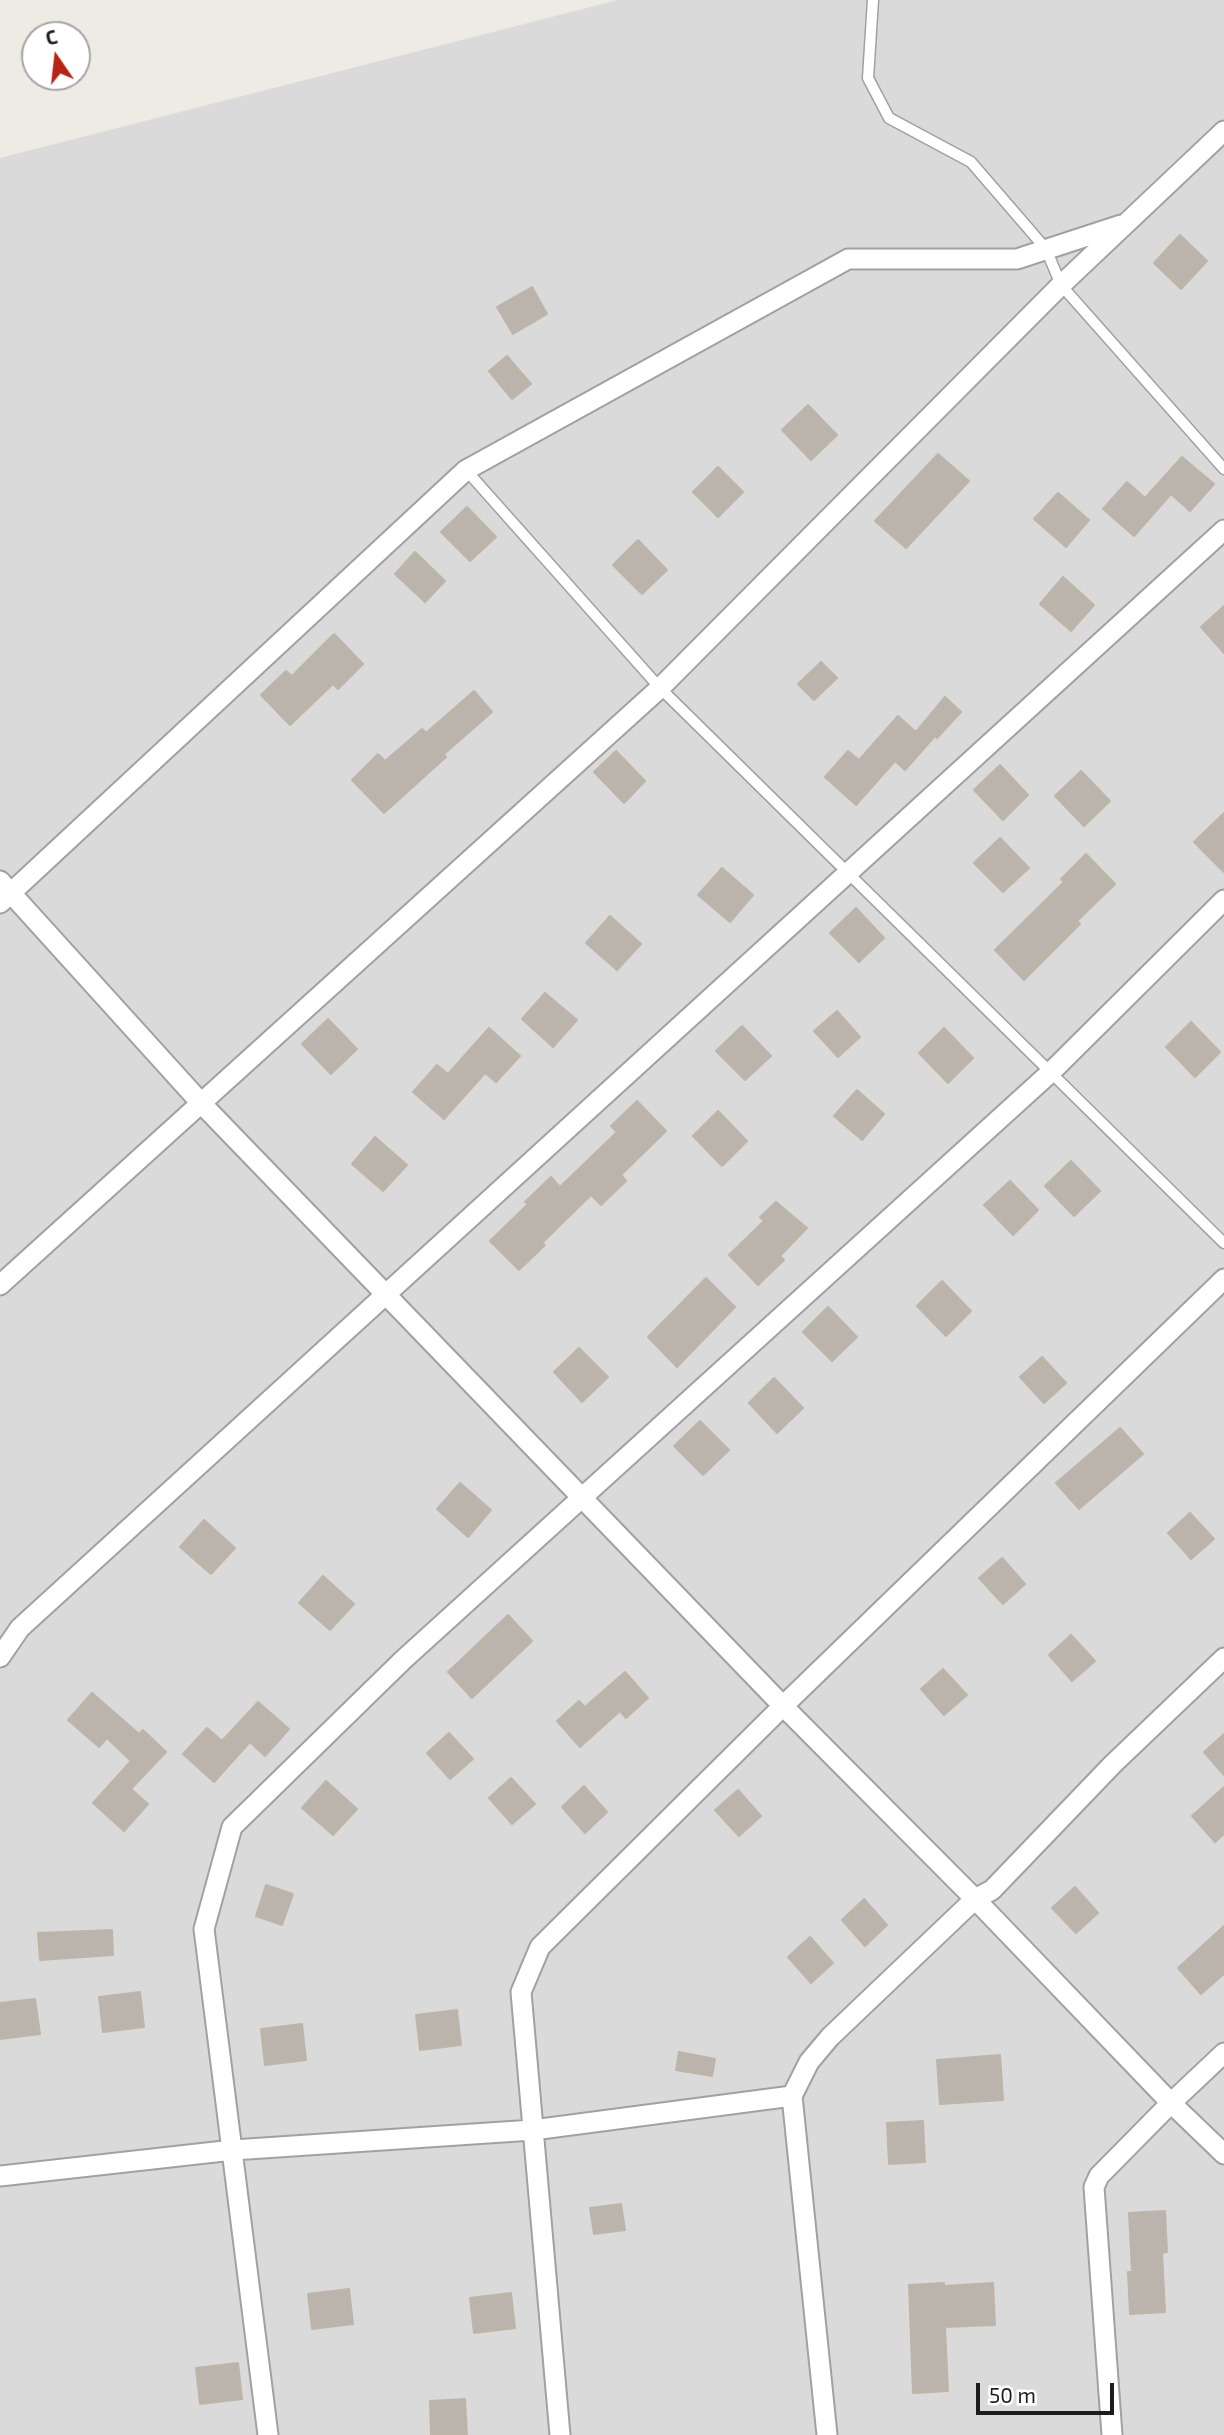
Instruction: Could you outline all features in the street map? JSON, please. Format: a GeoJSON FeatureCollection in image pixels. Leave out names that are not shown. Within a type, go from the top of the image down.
{"type":"FeatureCollection","features":[{"type":"Feature","properties":{"kind":"street"},"geometry":{"type":"LineString","coordinates":[[0,1285],[660,688],[1061,285],[1224,131]]}},
{"type":"Feature","properties":{"kind":"street"},"geometry":{"type":"LineString","coordinates":[[1125,224],[1017,259],[848,259],[466,470],[3,892],[201,1103],[783,1706],[1224,2154]]}},
{"type":"Feature","properties":{"kind":"street"},"geometry":{"type":"LineString","coordinates":[[0,1657],[20,1628],[1224,530]]}},
{"type":"Feature","properties":{"kind":"street"},"geometry":{"type":"LineString","coordinates":[[268,2435],[204,1928],[232,1827],[403,1660],[1051,1072],[1224,900]]}},
{"type":"Feature","properties":{"kind":"street"},"geometry":{"type":"LineString","coordinates":[[560,2435],[521,1992],[540,1947],[783,1706],[1224,1279]]}},
{"type":"Feature","properties":{"kind":"street"},"geometry":{"type":"LineString","coordinates":[[827,2435],[792,2096],[809,2062],[830,2037],[975,1899],[992,1890],[1113,1764],[1224,1658]]}},
{"type":"Feature","properties":{"kind":"street"},"geometry":{"type":"LineString","coordinates":[[1112,2435],[1094,2186],[1099,2176],[1224,2053]]}},
{"type":"Feature","properties":{"kind":"street"},"geometry":{"type":"LineString","coordinates":[[0,2176],[233,2150],[533,2130],[792,2096]]}},
{"type":"Feature","properties":{"kind":"lane"},"geometry":{"type":"LineString","coordinates":[[873,0],[868,78],[889,118],[971,162],[1046,249],[1061,285],[1224,470]]}},
{"type":"Feature","properties":{"kind":"lane"},"geometry":{"type":"LineString","coordinates":[[466,470],[660,688],[1224,1243]]}},
{"type":"Feature","properties":{"kind":"shaded area"},"geometry":{"type":"Polygon","coordinates":[[[618,0],[1224,0],[1224,2435],[0,2435],[0,158],[618,0]]]}},
{"type":"Feature","properties":{"kind":"building"},"geometry":{"type":"Polygon","coordinates":[[[1180,235],[1207,261],[1181,289],[1154,263],[1180,235]]]}},
{"type":"Feature","properties":{"kind":"building"},"geometry":{"type":"Polygon","coordinates":[[[532,287],[547,314],[513,334],[497,307],[532,287]]]}},
{"type":"Feature","properties":{"kind":"building"},"geometry":{"type":"Polygon","coordinates":[[[507,356],[531,384],[512,399],[489,371],[507,356]]]}},
{"type":"Feature","properties":{"kind":"building"},"geometry":{"type":"Polygon","coordinates":[[[808,405],[837,435],[811,460],[782,430],[808,405]]]}},
{"type":"Feature","properties":{"kind":"building"},"geometry":{"type":"Polygon","coordinates":[[[938,454],[969,481],[906,548],[875,521],[938,454]]]}},
{"type":"Feature","properties":{"kind":"building"},"geometry":{"type":"Polygon","coordinates":[[[1182,457],[1214,484],[1190,511],[1171,494],[1134,536],[1103,509],[1127,482],[1145,498],[1182,457]]]}},
{"type":"Feature","properties":{"kind":"building"},"geometry":{"type":"Polygon","coordinates":[[[718,467],[743,492],[718,517],[693,492],[718,467]]]}},
{"type":"Feature","properties":{"kind":"building"},"geometry":{"type":"Polygon","coordinates":[[[1058,493],[1089,520],[1066,547],[1034,519],[1058,493]]]}},
{"type":"Feature","properties":{"kind":"building"},"geometry":{"type":"Polygon","coordinates":[[[467,507],[496,537],[470,561],[441,532],[467,507]]]}},
{"type":"Feature","properties":{"kind":"building"},"geometry":{"type":"Polygon","coordinates":[[[638,540],[667,570],[642,594],[613,565],[638,540]]]}},
{"type":"Feature","properties":{"kind":"building"},"geometry":{"type":"Polygon","coordinates":[[[415,552],[445,581],[425,602],[395,574],[415,552]]]}},
{"type":"Feature","properties":{"kind":"building"},"geometry":{"type":"Polygon","coordinates":[[[1063,577],[1094,605],[1071,631],[1040,604],[1063,577]]]}},
{"type":"Feature","properties":{"kind":"building"},"geometry":{"type":"Polygon","coordinates":[[[1224,606],[1224,653],[1201,627],[1224,606]]]}},
{"type":"Feature","properties":{"kind":"building"},"geometry":{"type":"Polygon","coordinates":[[[334,634],[363,664],[338,689],[333,684],[290,725],[261,695],[286,671],[292,676],[334,634]]]}},
{"type":"Feature","properties":{"kind":"building"},"geometry":{"type":"Polygon","coordinates":[[[821,662],[837,678],[814,700],[798,684],[821,662]]]}},
{"type":"Feature","properties":{"kind":"building"},"geometry":{"type":"Polygon","coordinates":[[[474,691],[492,712],[444,754],[446,757],[384,813],[352,780],[378,754],[385,761],[422,729],[426,733],[474,691]]]}},
{"type":"Feature","properties":{"kind":"building"},"geometry":{"type":"Polygon","coordinates":[[[945,697],[961,712],[905,770],[895,761],[856,805],[825,777],[848,751],[859,760],[898,716],[916,732],[945,697]]]}},
{"type":"Feature","properties":{"kind":"building"},"geometry":{"type":"Polygon","coordinates":[[[616,751],[645,781],[624,803],[594,772],[616,751]]]}},
{"type":"Feature","properties":{"kind":"building"},"geometry":{"type":"Polygon","coordinates":[[[1000,765],[1028,795],[1003,820],[974,790],[1000,765]]]}},
{"type":"Feature","properties":{"kind":"building"},"geometry":{"type":"Polygon","coordinates":[[[1081,771],[1110,801],[1084,826],[1055,796],[1081,771]]]}},
{"type":"Feature","properties":{"kind":"building"},"geometry":{"type":"Polygon","coordinates":[[[1224,813],[1224,872],[1194,842],[1224,813]]]}},
{"type":"Feature","properties":{"kind":"building"},"geometry":{"type":"Polygon","coordinates":[[[1000,838],[1029,868],[1003,892],[974,863],[1000,838]]]}},
{"type":"Feature","properties":{"kind":"building"},"geometry":{"type":"Polygon","coordinates":[[[1086,854],[1115,884],[1077,921],[1080,924],[1024,980],[995,950],[1064,882],[1061,879],[1086,854]]]}},
{"type":"Feature","properties":{"kind":"building"},"geometry":{"type":"Polygon","coordinates":[[[722,868],[753,895],[730,922],[698,895],[722,868]]]}},
{"type":"Feature","properties":{"kind":"building"},"geometry":{"type":"Polygon","coordinates":[[[856,908],[884,938],[859,962],[830,933],[856,908]]]}},
{"type":"Feature","properties":{"kind":"building"},"geometry":{"type":"Polygon","coordinates":[[[610,916],[641,944],[617,970],[586,943],[610,916]]]}},
{"type":"Feature","properties":{"kind":"building"},"geometry":{"type":"Polygon","coordinates":[[[545,993],[577,1020],[553,1047],[522,1019],[545,993]]]}},
{"type":"Feature","properties":{"kind":"building"},"geometry":{"type":"Polygon","coordinates":[[[837,1011],[860,1037],[838,1057],[814,1031],[837,1011]]]}},
{"type":"Feature","properties":{"kind":"building"},"geometry":{"type":"Polygon","coordinates":[[[328,1019],[357,1049],[331,1074],[302,1044],[328,1019]]]}},
{"type":"Feature","properties":{"kind":"building"},"geometry":{"type":"Polygon","coordinates":[[[1191,1022],[1220,1052],[1195,1077],[1166,1047],[1191,1022]]]}},
{"type":"Feature","properties":{"kind":"building"},"geometry":{"type":"Polygon","coordinates":[[[742,1026],[771,1056],[745,1080],[716,1051],[742,1026]]]}},
{"type":"Feature","properties":{"kind":"building"},"geometry":{"type":"Polygon","coordinates":[[[489,1028],[520,1056],[496,1082],[485,1073],[444,1119],[413,1092],[437,1065],[448,1074],[489,1028]]]}},
{"type":"Feature","properties":{"kind":"building"},"geometry":{"type":"Polygon","coordinates":[[[944,1028],[973,1058],[948,1083],[919,1053],[944,1028]]]}},
{"type":"Feature","properties":{"kind":"building"},"geometry":{"type":"Polygon","coordinates":[[[857,1090],[884,1114],[862,1140],[834,1116],[857,1090]]]}},
{"type":"Feature","properties":{"kind":"building"},"geometry":{"type":"Polygon","coordinates":[[[637,1101],[666,1131],[621,1175],[626,1181],[601,1205],[591,1195],[542,1243],[545,1245],[519,1270],[490,1241],[551,1177],[560,1187],[617,1132],[611,1126],[637,1101]]]}},
{"type":"Feature","properties":{"kind":"building"},"geometry":{"type":"Polygon","coordinates":[[[718,1111],[747,1141],[722,1166],[693,1136],[718,1111]]]}},
{"type":"Feature","properties":{"kind":"building"},"geometry":{"type":"Polygon","coordinates":[[[375,1137],[407,1165],[383,1191],[352,1164],[375,1137]]]}},
{"type":"Feature","properties":{"kind":"building"},"geometry":{"type":"Polygon","coordinates":[[[1071,1161],[1100,1191],[1074,1216],[1045,1186],[1071,1161]]]}},
{"type":"Feature","properties":{"kind":"building"},"geometry":{"type":"Polygon","coordinates":[[[1010,1181],[1038,1210],[1013,1235],[984,1205],[1010,1181]]]}},
{"type":"Feature","properties":{"kind":"building"},"geometry":{"type":"Polygon","coordinates":[[[776,1202],[807,1228],[780,1256],[784,1260],[758,1285],[729,1255],[764,1221],[760,1217],[776,1202]]]}},
{"type":"Feature","properties":{"kind":"building"},"geometry":{"type":"Polygon","coordinates":[[[706,1278],[735,1307],[677,1367],[648,1337],[706,1278]]]}},
{"type":"Feature","properties":{"kind":"building"},"geometry":{"type":"Polygon","coordinates":[[[942,1281],[971,1311],[946,1336],[917,1306],[942,1281]]]}},
{"type":"Feature","properties":{"kind":"building"},"geometry":{"type":"Polygon","coordinates":[[[828,1307],[857,1337],[832,1361],[803,1332],[828,1307]]]}},
{"type":"Feature","properties":{"kind":"building"},"geometry":{"type":"Polygon","coordinates":[[[579,1348],[608,1377],[582,1402],[554,1372],[579,1348]]]}},
{"type":"Feature","properties":{"kind":"building"},"geometry":{"type":"Polygon","coordinates":[[[1042,1357],[1066,1383],[1044,1403],[1020,1377],[1042,1357]]]}},
{"type":"Feature","properties":{"kind":"building"},"geometry":{"type":"Polygon","coordinates":[[[774,1378],[803,1408],[777,1433],[749,1403],[774,1378]]]}},
{"type":"Feature","properties":{"kind":"building"},"geometry":{"type":"Polygon","coordinates":[[[700,1421],[729,1450],[703,1475],[674,1446],[700,1421]]]}},
{"type":"Feature","properties":{"kind":"building"},"geometry":{"type":"Polygon","coordinates":[[[1120,1428],[1143,1454],[1079,1509],[1056,1483],[1120,1428]]]}},
{"type":"Feature","properties":{"kind":"building"},"geometry":{"type":"Polygon","coordinates":[[[460,1483],[491,1510],[468,1537],[437,1509],[460,1483]]]}},
{"type":"Feature","properties":{"kind":"building"},"geometry":{"type":"Polygon","coordinates":[[[1190,1513],[1214,1539],[1191,1559],[1168,1533],[1190,1513]]]}},
{"type":"Feature","properties":{"kind":"building"},"geometry":{"type":"Polygon","coordinates":[[[204,1520],[235,1548],[211,1574],[180,1547],[204,1520]]]}},
{"type":"Feature","properties":{"kind":"building"},"geometry":{"type":"Polygon","coordinates":[[[1002,1558],[1025,1584],[1003,1604],[979,1578],[1002,1558]]]}},
{"type":"Feature","properties":{"kind":"building"},"geometry":{"type":"Polygon","coordinates":[[[323,1576],[354,1604],[330,1630],[299,1603],[323,1576]]]}},
{"type":"Feature","properties":{"kind":"building"},"geometry":{"type":"Polygon","coordinates":[[[508,1615],[532,1641],[472,1698],[448,1672],[508,1615]]]}},
{"type":"Feature","properties":{"kind":"building"},"geometry":{"type":"Polygon","coordinates":[[[1071,1635],[1095,1661],[1072,1681],[1049,1655],[1071,1635]]]}},
{"type":"Feature","properties":{"kind":"building"},"geometry":{"type":"Polygon","coordinates":[[[943,1669],[967,1695],[944,1715],[921,1689],[943,1669]]]}},
{"type":"Feature","properties":{"kind":"building"},"geometry":{"type":"Polygon","coordinates":[[[625,1672],[648,1698],[626,1718],[620,1711],[580,1747],[557,1721],[579,1701],[585,1707],[625,1672]]]}},
{"type":"Feature","properties":{"kind":"building"},"geometry":{"type":"Polygon","coordinates":[[[92,1693],[139,1734],[143,1730],[166,1752],[131,1789],[148,1804],[124,1831],[93,1803],[131,1761],[107,1738],[99,1747],[68,1720],[92,1693]]]}},
{"type":"Feature","properties":{"kind":"building"},"geometry":{"type":"Polygon","coordinates":[[[258,1702],[289,1729],[265,1756],[250,1742],[214,1782],[183,1754],[207,1728],[222,1741],[258,1702]]]}},
{"type":"Feature","properties":{"kind":"building"},"geometry":{"type":"Polygon","coordinates":[[[449,1733],[473,1759],[450,1779],[427,1753],[449,1733]]]}},
{"type":"Feature","properties":{"kind":"building"},"geometry":{"type":"Polygon","coordinates":[[[1224,1734],[1224,1775],[1204,1752],[1224,1734]]]}},
{"type":"Feature","properties":{"kind":"building"},"geometry":{"type":"Polygon","coordinates":[[[511,1778],[535,1804],[512,1824],[489,1798],[511,1778]]]}},
{"type":"Feature","properties":{"kind":"building"},"geometry":{"type":"Polygon","coordinates":[[[326,1781],[357,1809],[333,1835],[302,1808],[326,1781]]]}},
{"type":"Feature","properties":{"kind":"building"},"geometry":{"type":"Polygon","coordinates":[[[584,1786],[607,1812],[585,1833],[562,1807],[584,1786]]]}},
{"type":"Feature","properties":{"kind":"building"},"geometry":{"type":"Polygon","coordinates":[[[1224,1787],[1224,1834],[1215,1842],[1192,1816],[1224,1787]]]}},
{"type":"Feature","properties":{"kind":"building"},"geometry":{"type":"Polygon","coordinates":[[[738,1790],[761,1816],[739,1836],[715,1810],[738,1790]]]}},
{"type":"Feature","properties":{"kind":"building"},"geometry":{"type":"Polygon","coordinates":[[[266,1885],[293,1894],[282,1925],[256,1916],[266,1885]]]}},
{"type":"Feature","properties":{"kind":"building"},"geometry":{"type":"Polygon","coordinates":[[[1075,1887],[1098,1913],[1076,1933],[1052,1908],[1075,1887]]]}},
{"type":"Feature","properties":{"kind":"building"},"geometry":{"type":"Polygon","coordinates":[[[864,1899],[887,1925],[865,1946],[842,1920],[864,1899]]]}},
{"type":"Feature","properties":{"kind":"building"},"geometry":{"type":"Polygon","coordinates":[[[1224,1926],[1224,1974],[1201,1994],[1178,1968],[1224,1926]]]}},
{"type":"Feature","properties":{"kind":"building"},"geometry":{"type":"Polygon","coordinates":[[[112,1930],[113,1955],[40,1960],[38,1933],[112,1930]]]}},
{"type":"Feature","properties":{"kind":"building"},"geometry":{"type":"Polygon","coordinates":[[[810,1937],[833,1963],[811,1983],[788,1957],[810,1937]]]}},
{"type":"Feature","properties":{"kind":"building"},"geometry":{"type":"Polygon","coordinates":[[[140,1992],[144,2027],[103,2032],[99,1997],[140,1992]]]}},
{"type":"Feature","properties":{"kind":"building"},"geometry":{"type":"Polygon","coordinates":[[[35,1999],[40,2034],[0,2039],[0,2003],[35,1999]]]}},
{"type":"Feature","properties":{"kind":"building"},"geometry":{"type":"Polygon","coordinates":[[[457,2010],[461,2045],[420,2050],[416,2015],[457,2010]]]}},
{"type":"Feature","properties":{"kind":"building"},"geometry":{"type":"Polygon","coordinates":[[[302,2024],[306,2060],[265,2065],[261,2029],[302,2024]]]}},
{"type":"Feature","properties":{"kind":"building"},"geometry":{"type":"Polygon","coordinates":[[[679,2052],[715,2059],[712,2076],[676,2070],[679,2052]]]}},
{"type":"Feature","properties":{"kind":"building"},"geometry":{"type":"Polygon","coordinates":[[[1000,2055],[1003,2100],[940,2104],[937,2060],[1000,2055]]]}},
{"type":"Feature","properties":{"kind":"building"},"geometry":{"type":"Polygon","coordinates":[[[923,2121],[925,2162],[889,2164],[887,2123],[923,2121]]]}},
{"type":"Feature","properties":{"kind":"building"},"geometry":{"type":"Polygon","coordinates":[[[621,2204],[625,2230],[594,2234],[590,2208],[621,2204]]]}},
{"type":"Feature","properties":{"kind":"building"},"geometry":{"type":"Polygon","coordinates":[[[1165,2211],[1167,2252],[1162,2253],[1165,2312],[1130,2314],[1128,2272],[1132,2272],[1129,2213],[1165,2211]]]}},
{"type":"Feature","properties":{"kind":"building"},"geometry":{"type":"Polygon","coordinates":[[[944,2283],[944,2286],[993,2283],[995,2325],[945,2327],[948,2391],[913,2393],[909,2285],[944,2283]]]}},
{"type":"Feature","properties":{"kind":"building"},"geometry":{"type":"Polygon","coordinates":[[[349,2289],[353,2324],[312,2329],[308,2294],[349,2289]]]}},
{"type":"Feature","properties":{"kind":"building"},"geometry":{"type":"Polygon","coordinates":[[[511,2293],[515,2328],[474,2333],[470,2298],[511,2293]]]}},
{"type":"Feature","properties":{"kind":"building"},"geometry":{"type":"Polygon","coordinates":[[[238,2363],[242,2399],[200,2404],[196,2368],[238,2363]]]}},
{"type":"Feature","properties":{"kind":"building"},"geometry":{"type":"Polygon","coordinates":[[[465,2399],[467,2435],[431,2435],[430,2401],[465,2399]]]}}]}
